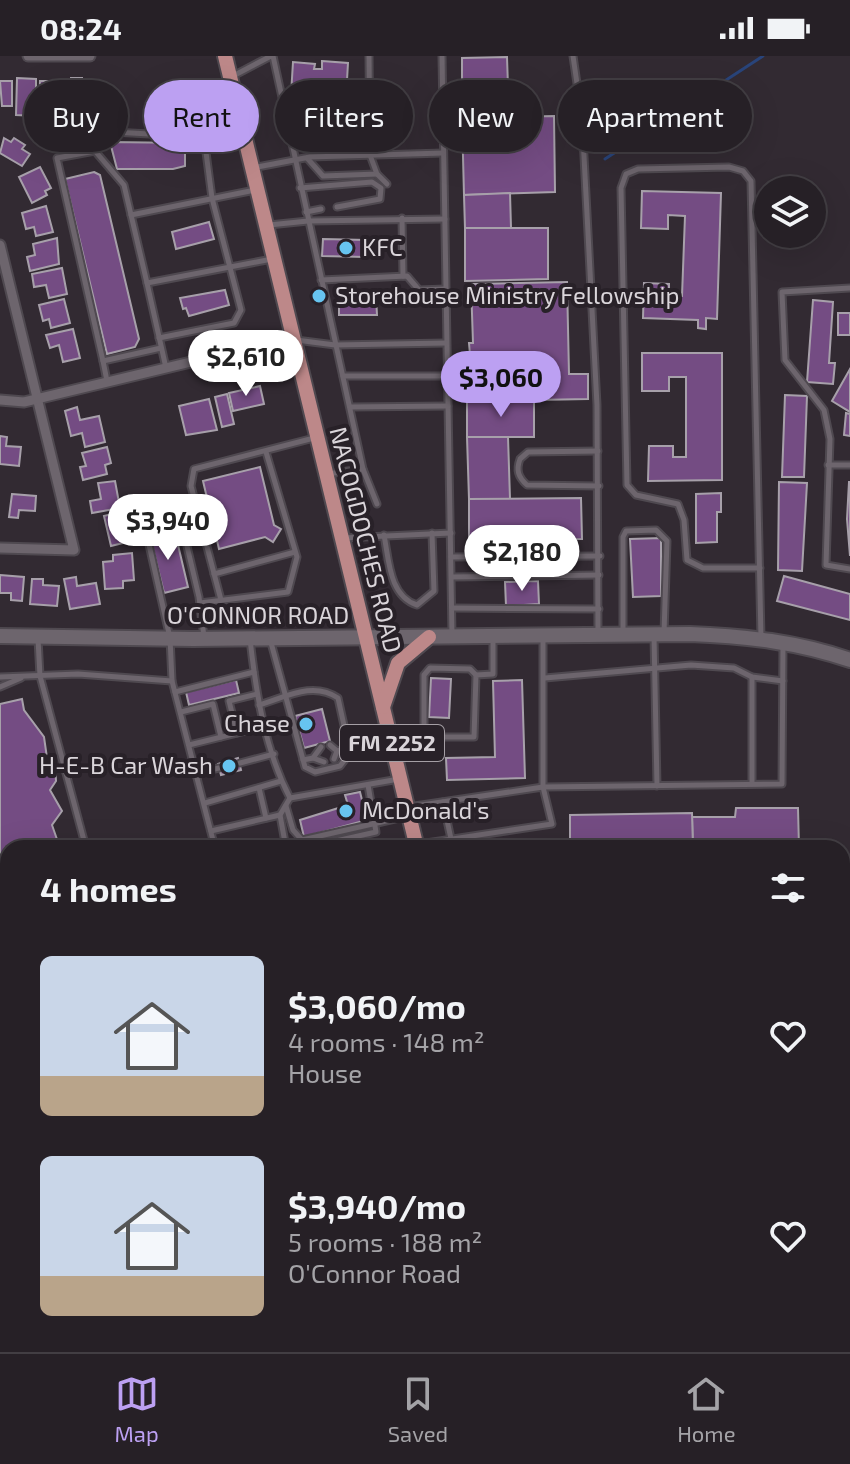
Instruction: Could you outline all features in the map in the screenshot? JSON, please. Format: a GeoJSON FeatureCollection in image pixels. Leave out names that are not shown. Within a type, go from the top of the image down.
{"type":"FeatureCollection","features":[{"type":"Feature","properties":{"kind":"main road","name":"NACOGDOCHES ROAD"},"geometry":{"type":"LineString","coordinates":[[225,56],[232,80]]}},
{"type":"Feature","properties":{"kind":"main road","name":"NACOGDOCHES ROAD"},"geometry":{"type":"LineString","coordinates":[[247,152],[415,840]]}},
{"type":"Feature","properties":{"kind":"main road","name":"O'CONNOR ROAD"},"geometry":{"type":"LineString","coordinates":[[0,636],[204,639],[659,634],[761,639],[850,660]]}},
{"type":"Feature","properties":{"kind":"main road"},"geometry":{"type":"LineString","coordinates":[[383,708],[398,663],[429,637]]}},
{"type":"Feature","properties":{"kind":"street"},"geometry":{"type":"LineString","coordinates":[[28,56],[90,56]]}},
{"type":"Feature","properties":{"kind":"street"},"geometry":{"type":"LineString","coordinates":[[0,245],[74,550],[0,548]]}},
{"type":"Feature","properties":{"kind":"street"},"geometry":{"type":"LineString","coordinates":[[0,400],[12,404],[167,370],[291,338]]}},
{"type":"Feature","properties":{"kind":"lane"},"geometry":{"type":"LineString","coordinates":[[231,77],[272,56],[277,80]]}},
{"type":"Feature","properties":{"kind":"lane"},"geometry":{"type":"LineString","coordinates":[[369,56],[369,80]]}},
{"type":"Feature","properties":{"kind":"lane"},"geometry":{"type":"LineString","coordinates":[[442,56],[452,637]]}},
{"type":"Feature","properties":{"kind":"lane"},"geometry":{"type":"LineString","coordinates":[[573,56],[586,191],[598,451],[598,635]]}},
{"type":"Feature","properties":{"kind":"lane"},"geometry":{"type":"LineString","coordinates":[[90,152],[57,158],[107,381]]}},
{"type":"Feature","properties":{"kind":"lane"},"geometry":{"type":"LineString","coordinates":[[96,152],[124,185],[167,370]]}},
{"type":"Feature","properties":{"kind":"lane"},"geometry":{"type":"LineString","coordinates":[[159,338],[234,323],[241,310],[212,198],[206,152]]}},
{"type":"Feature","properties":{"kind":"lane"},"geometry":{"type":"LineString","coordinates":[[291,152],[363,469],[377,504]]}},
{"type":"Feature","properties":{"kind":"lane"},"geometry":{"type":"LineString","coordinates":[[370,152],[377,174],[387,184]]}},
{"type":"Feature","properties":{"kind":"lane"},"geometry":{"type":"LineString","coordinates":[[251,169],[307,158],[443,153]]}},
{"type":"Feature","properties":{"kind":"lane"},"geometry":{"type":"LineString","coordinates":[[307,158],[323,176],[377,174]]}},
{"type":"Feature","properties":{"kind":"lane"},"geometry":{"type":"LineString","coordinates":[[760,568],[703,568],[687,560],[684,520],[678,504],[636,495],[627,485],[621,188],[626,174],[638,169],[729,167],[743,171],[751,181],[760,568],[761,639]]}},
{"type":"Feature","properties":{"kind":"lane"},"geometry":{"type":"LineString","coordinates":[[300,188],[372,182],[381,188],[380,199],[337,207]]}},
{"type":"Feature","properties":{"kind":"lane"},"geometry":{"type":"LineString","coordinates":[[131,215],[256,190]]}},
{"type":"Feature","properties":{"kind":"lane"},"geometry":{"type":"LineString","coordinates":[[306,212],[321,209]]}},
{"type":"Feature","properties":{"kind":"lane"},"geometry":{"type":"LineString","coordinates":[[402,218],[403,276]]}},
{"type":"Feature","properties":{"kind":"lane"},"geometry":{"type":"LineString","coordinates":[[264,226],[308,221],[445,219]]}},
{"type":"Feature","properties":{"kind":"lane"},"geometry":{"type":"LineString","coordinates":[[147,283],[273,259]]}},
{"type":"Feature","properties":{"kind":"lane"},"geometry":{"type":"LineString","coordinates":[[321,280],[407,276],[419,290],[446,289]]}},
{"type":"Feature","properties":{"kind":"lane"},"geometry":{"type":"LineString","coordinates":[[850,288],[782,292],[785,360],[824,410],[830,439],[826,565],[850,569]]}},
{"type":"Feature","properties":{"kind":"lane"},"geometry":{"type":"LineString","coordinates":[[291,338],[335,345],[446,343]]}},
{"type":"Feature","properties":{"kind":"lane"},"geometry":{"type":"LineString","coordinates":[[103,361],[161,348]]}},
{"type":"Feature","properties":{"kind":"lane"},"geometry":{"type":"LineString","coordinates":[[343,376],[447,376]]}},
{"type":"Feature","properties":{"kind":"lane"},"geometry":{"type":"LineString","coordinates":[[350,407],[448,406]]}},
{"type":"Feature","properties":{"kind":"lane"},"geometry":{"type":"LineString","coordinates":[[221,600],[191,486],[194,469],[317,437]]}},
{"type":"Feature","properties":{"kind":"lane"},"geometry":{"type":"LineString","coordinates":[[598,451],[528,452],[520,459],[518,469],[519,476],[527,485],[599,486]]}},
{"type":"Feature","properties":{"kind":"lane"},"geometry":{"type":"LineString","coordinates":[[200,603],[288,592],[295,552],[266,452]]}},
{"type":"Feature","properties":{"kind":"lane"},"geometry":{"type":"LineString","coordinates":[[828,465],[850,465]]}},
{"type":"Feature","properties":{"kind":"lane"},"geometry":{"type":"LineString","coordinates":[[326,474],[363,469]]}},
{"type":"Feature","properties":{"kind":"lane"},"geometry":{"type":"LineString","coordinates":[[204,639],[200,603],[178,508],[143,518],[170,638],[172,681],[213,840]]}},
{"type":"Feature","properties":{"kind":"lane"},"geometry":{"type":"LineString","coordinates":[[622,635],[623,537],[626,531],[656,530],[667,541],[654,670],[657,786]]}},
{"type":"Feature","properties":{"kind":"lane"},"geometry":{"type":"LineString","coordinates":[[384,535],[396,590],[405,601],[417,605],[434,591],[432,533]]}},
{"type":"Feature","properties":{"kind":"lane"},"geometry":{"type":"LineString","coordinates":[[342,538],[451,533]]}},
{"type":"Feature","properties":{"kind":"lane"},"geometry":{"type":"LineString","coordinates":[[214,574],[295,552]]}},
{"type":"Feature","properties":{"kind":"lane"},"geometry":{"type":"LineString","coordinates":[[451,557],[600,556]]}},
{"type":"Feature","properties":{"kind":"lane"},"geometry":{"type":"LineString","coordinates":[[452,577],[599,575]]}},
{"type":"Feature","properties":{"kind":"lane"},"geometry":{"type":"LineString","coordinates":[[452,608],[599,609]]}},
{"type":"Feature","properties":{"kind":"lane"},"geometry":{"type":"LineString","coordinates":[[37,636],[40,676],[84,840]]}},
{"type":"Feature","properties":{"kind":"lane"},"geometry":{"type":"LineString","coordinates":[[437,840],[552,824],[543,787],[543,636]]}},
{"type":"Feature","properties":{"kind":"lane"},"geometry":{"type":"LineString","coordinates":[[476,675],[493,674],[493,637]]}},
{"type":"Feature","properties":{"kind":"lane"},"geometry":{"type":"LineString","coordinates":[[249,638],[259,705],[281,781],[290,798]]}},
{"type":"Feature","properties":{"kind":"lane"},"geometry":{"type":"LineString","coordinates":[[259,705],[286,697],[315,688],[338,698],[350,751],[340,766],[315,772],[305,767],[303,760],[286,697],[270,638]]}},
{"type":"Feature","properties":{"kind":"lane"},"geometry":{"type":"LineString","coordinates":[[286,806],[293,830],[302,840],[376,825],[408,811],[443,802],[543,787],[782,784],[783,643]]}},
{"type":"Feature","properties":{"kind":"lane"},"geometry":{"type":"LineString","coordinates":[[545,678],[691,665],[734,668],[752,677],[783,681]]}},
{"type":"Feature","properties":{"kind":"lane"},"geometry":{"type":"LineString","coordinates":[[330,745],[334,754],[393,746],[424,737],[474,737],[476,675],[470,669],[430,668],[424,675],[424,737]]}},
{"type":"Feature","properties":{"kind":"lane"},"geometry":{"type":"LineString","coordinates":[[175,692],[254,672]]}},
{"type":"Feature","properties":{"kind":"lane"},"geometry":{"type":"LineString","coordinates":[[0,677],[78,674],[172,681]]}},
{"type":"Feature","properties":{"kind":"lane"},"geometry":{"type":"LineString","coordinates":[[0,687],[22,677]]}},
{"type":"Feature","properties":{"kind":"lane"},"geometry":{"type":"LineString","coordinates":[[752,677],[752,784]]}},
{"type":"Feature","properties":{"kind":"lane"},"geometry":{"type":"LineString","coordinates":[[237,733],[229,698],[257,694]]}},
{"type":"Feature","properties":{"kind":"lane"},"geometry":{"type":"LineString","coordinates":[[181,712],[212,702],[221,737]]}},
{"type":"Feature","properties":{"kind":"lane"},"geometry":{"type":"LineString","coordinates":[[189,745],[266,726]]}},
{"type":"Feature","properties":{"kind":"lane"},"geometry":{"type":"LineString","coordinates":[[313,758],[321,747]]}},
{"type":"Feature","properties":{"kind":"lane"},"geometry":{"type":"LineString","coordinates":[[240,763],[274,754]]}},
{"type":"Feature","properties":{"kind":"lane"},"geometry":{"type":"LineString","coordinates":[[303,760],[323,758]]}},
{"type":"Feature","properties":{"kind":"lane"},"geometry":{"type":"LineString","coordinates":[[197,773],[219,768]]}},
{"type":"Feature","properties":{"kind":"lane"},"geometry":{"type":"LineString","coordinates":[[290,798],[400,778]]}},
{"type":"Feature","properties":{"kind":"lane"},"geometry":{"type":"LineString","coordinates":[[205,803],[281,781]]}},
{"type":"Feature","properties":{"kind":"lane"},"geometry":{"type":"LineString","coordinates":[[340,840],[376,832],[368,785]]}},
{"type":"Feature","properties":{"kind":"lane"},"geometry":{"type":"LineString","coordinates":[[259,788],[266,818]]}},
{"type":"Feature","properties":{"kind":"lane"},"geometry":{"type":"LineString","coordinates":[[285,840],[280,815],[290,798]]}},
{"type":"Feature","properties":{"kind":"lane"},"geometry":{"type":"LineString","coordinates":[[443,802],[451,840]]}},
{"type":"Feature","properties":{"kind":"lane"},"geometry":{"type":"LineString","coordinates":[[211,831],[280,815]]}},
{"type":"Feature","properties":{"kind":"building"},"geometry":{"type":"Polygon","coordinates":[[[507,57],[508,80],[462,80],[462,58],[507,57]]]}},
{"type":"Feature","properties":{"kind":"building"},"geometry":{"type":"Polygon","coordinates":[[[322,61],[348,63],[347,80],[292,80],[293,62],[315,64],[314,69],[322,69],[322,61]]]}},
{"type":"Feature","properties":{"kind":"building"},"geometry":{"type":"Polygon","coordinates":[[[17,78],[36,79],[24,80],[24,115],[16,115],[17,78]]]}},
{"type":"Feature","properties":{"kind":"building"},"geometry":{"type":"Polygon","coordinates":[[[0,81],[12,81],[12,106],[2,106],[0,81]]]}},
{"type":"Feature","properties":{"kind":"building"},"geometry":{"type":"Polygon","coordinates":[[[542,116],[554,116],[555,192],[464,195],[463,152],[542,152],[542,116]]]}},
{"type":"Feature","properties":{"kind":"building"},"geometry":{"type":"Polygon","coordinates":[[[4,138],[11,142],[14,138],[24,144],[24,152],[30,154],[22,166],[0,153],[4,138]]]}},
{"type":"Feature","properties":{"kind":"building"},"geometry":{"type":"Polygon","coordinates":[[[128,142],[144,142],[144,152],[185,152],[185,166],[173,169],[117,169],[113,152],[128,152],[128,142]]]}},
{"type":"Feature","properties":{"kind":"building"},"geometry":{"type":"Polygon","coordinates":[[[40,167],[51,188],[45,191],[47,195],[32,203],[19,177],[40,167]]]}},
{"type":"Feature","properties":{"kind":"building"},"geometry":{"type":"Polygon","coordinates":[[[94,172],[100,175],[139,339],[135,347],[107,354],[65,179],[94,172]]]}},
{"type":"Feature","properties":{"kind":"building"},"geometry":{"type":"Polygon","coordinates":[[[642,191],[721,193],[717,319],[706,318],[706,329],[698,328],[698,320],[643,318],[644,283],[669,284],[669,295],[682,296],[685,216],[668,215],[668,229],[641,228],[642,191]]]}},
{"type":"Feature","properties":{"kind":"building"},"geometry":{"type":"Polygon","coordinates":[[[510,193],[511,228],[465,228],[464,195],[510,193]]]}},
{"type":"Feature","properties":{"kind":"building"},"geometry":{"type":"Polygon","coordinates":[[[46,206],[53,232],[36,236],[34,227],[26,229],[22,213],[46,206]]]}},
{"type":"Feature","properties":{"kind":"building"},"geometry":{"type":"Polygon","coordinates":[[[209,222],[214,239],[176,249],[172,232],[209,222]]]}},
{"type":"Feature","properties":{"kind":"building"},"geometry":{"type":"Polygon","coordinates":[[[465,228],[548,228],[548,279],[465,281],[465,228]]]}},
{"type":"Feature","properties":{"kind":"building"},"geometry":{"type":"Polygon","coordinates":[[[57,238],[59,264],[30,271],[27,257],[35,255],[33,244],[57,238]]]}},
{"type":"Feature","properties":{"kind":"building"},"geometry":{"type":"Polygon","coordinates":[[[323,239],[366,240],[365,257],[322,256],[323,239]]]}},
{"type":"Feature","properties":{"kind":"building"},"geometry":{"type":"Polygon","coordinates":[[[62,268],[67,294],[49,298],[46,285],[34,287],[32,274],[62,268]]]}},
{"type":"Feature","properties":{"kind":"building"},"geometry":{"type":"Polygon","coordinates":[[[567,282],[569,374],[588,374],[588,399],[474,401],[469,343],[473,343],[471,284],[567,282]]]}},
{"type":"Feature","properties":{"kind":"building"},"geometry":{"type":"Polygon","coordinates":[[[225,290],[229,305],[189,316],[186,308],[183,309],[180,298],[225,290]]]}},
{"type":"Feature","properties":{"kind":"building"},"geometry":{"type":"Polygon","coordinates":[[[339,297],[376,297],[377,315],[339,315],[339,297]]]}},
{"type":"Feature","properties":{"kind":"building"},"geometry":{"type":"Polygon","coordinates":[[[64,299],[70,323],[51,328],[49,319],[43,321],[39,305],[64,299]]]}},
{"type":"Feature","properties":{"kind":"building"},"geometry":{"type":"Polygon","coordinates":[[[813,300],[833,302],[829,363],[835,363],[833,384],[807,382],[813,300]]]}},
{"type":"Feature","properties":{"kind":"building"},"geometry":{"type":"Polygon","coordinates":[[[838,313],[850,313],[850,335],[838,335],[838,313]]]}},
{"type":"Feature","properties":{"kind":"building"},"geometry":{"type":"Polygon","coordinates":[[[73,329],[80,358],[63,362],[59,345],[50,348],[46,335],[73,329]]]}},
{"type":"Feature","properties":{"kind":"building"},"geometry":{"type":"Polygon","coordinates":[[[642,353],[722,353],[722,480],[648,481],[649,446],[673,446],[673,457],[686,457],[686,377],[669,377],[669,391],[642,391],[642,353]]]}},
{"type":"Feature","properties":{"kind":"building"},"geometry":{"type":"Polygon","coordinates":[[[850,369],[850,412],[832,401],[850,369]]]}},
{"type":"Feature","properties":{"kind":"building"},"geometry":{"type":"Polygon","coordinates":[[[260,386],[264,404],[233,411],[229,393],[260,386]]]}},
{"type":"Feature","properties":{"kind":"building"},"geometry":{"type":"Polygon","coordinates":[[[227,394],[234,424],[222,427],[215,397],[227,394]]]}},
{"type":"Feature","properties":{"kind":"building"},"geometry":{"type":"Polygon","coordinates":[[[785,395],[807,396],[804,477],[782,477],[785,395]]]}},
{"type":"Feature","properties":{"kind":"building"},"geometry":{"type":"Polygon","coordinates":[[[209,399],[217,430],[186,435],[179,406],[209,399]]]}},
{"type":"Feature","properties":{"kind":"building"},"geometry":{"type":"Polygon","coordinates":[[[534,400],[534,437],[467,437],[467,401],[534,400]]]}},
{"type":"Feature","properties":{"kind":"building"},"geometry":{"type":"Polygon","coordinates":[[[77,407],[80,420],[99,416],[105,442],[85,447],[82,433],[71,436],[65,411],[77,407]]]}},
{"type":"Feature","properties":{"kind":"building"},"geometry":{"type":"Polygon","coordinates":[[[846,413],[850,414],[850,436],[844,435],[846,413]]]}},
{"type":"Feature","properties":{"kind":"building"},"geometry":{"type":"Polygon","coordinates":[[[0,436],[7,437],[6,446],[21,447],[19,466],[0,464],[0,436]]]}},
{"type":"Feature","properties":{"kind":"building"},"geometry":{"type":"Polygon","coordinates":[[[467,437],[508,437],[510,499],[469,499],[467,437]]]}},
{"type":"Feature","properties":{"kind":"building"},"geometry":{"type":"Polygon","coordinates":[[[107,447],[111,463],[105,465],[107,474],[83,480],[80,467],[86,466],[82,453],[107,447]]]}},
{"type":"Feature","properties":{"kind":"building"},"geometry":{"type":"Polygon","coordinates":[[[260,467],[274,525],[281,529],[273,542],[265,537],[219,549],[203,481],[260,467]]]}},
{"type":"Feature","properties":{"kind":"building"},"geometry":{"type":"Polygon","coordinates":[[[115,481],[120,508],[92,513],[90,501],[101,499],[98,483],[115,481]]]}},
{"type":"Feature","properties":{"kind":"building"},"geometry":{"type":"Polygon","coordinates":[[[779,482],[807,483],[802,571],[778,570],[779,482]]]}},
{"type":"Feature","properties":{"kind":"building"},"geometry":{"type":"Polygon","coordinates":[[[850,482],[850,556],[847,519],[850,482]]]}},
{"type":"Feature","properties":{"kind":"building"},"geometry":{"type":"Polygon","coordinates":[[[721,493],[721,512],[717,512],[717,542],[696,543],[696,494],[721,493]]]}},
{"type":"Feature","properties":{"kind":"building"},"geometry":{"type":"Polygon","coordinates":[[[12,494],[36,496],[35,511],[19,510],[18,518],[9,517],[12,494]]]}},
{"type":"Feature","properties":{"kind":"building"},"geometry":{"type":"Polygon","coordinates":[[[581,498],[582,539],[469,540],[469,499],[581,498]]]}},
{"type":"Feature","properties":{"kind":"building"},"geometry":{"type":"Polygon","coordinates":[[[124,511],[131,541],[111,546],[104,516],[124,511]]]}},
{"type":"Feature","properties":{"kind":"building"},"geometry":{"type":"Polygon","coordinates":[[[159,525],[167,548],[178,545],[188,587],[164,593],[148,528],[159,525]]]}},
{"type":"Feature","properties":{"kind":"building"},"geometry":{"type":"Polygon","coordinates":[[[661,538],[661,596],[633,597],[630,539],[661,538]]]}},
{"type":"Feature","properties":{"kind":"building"},"geometry":{"type":"Polygon","coordinates":[[[132,553],[134,580],[123,581],[123,588],[105,589],[103,562],[113,561],[113,555],[132,553]]]}},
{"type":"Feature","properties":{"kind":"building"},"geometry":{"type":"Polygon","coordinates":[[[0,575],[24,577],[22,601],[11,600],[11,593],[0,593],[0,575]]]}},
{"type":"Feature","properties":{"kind":"building"},"geometry":{"type":"Polygon","coordinates":[[[784,576],[850,594],[850,620],[777,601],[784,576]]]}},
{"type":"Feature","properties":{"kind":"building"},"geometry":{"type":"Polygon","coordinates":[[[76,577],[77,586],[96,583],[100,604],[70,609],[64,579],[76,577]]]}},
{"type":"Feature","properties":{"kind":"building"},"geometry":{"type":"Polygon","coordinates":[[[32,579],[43,579],[43,585],[59,586],[57,606],[30,604],[32,579]]]}},
{"type":"Feature","properties":{"kind":"building"},"geometry":{"type":"Polygon","coordinates":[[[538,581],[539,604],[506,606],[505,582],[538,581]]]}},
{"type":"Feature","properties":{"kind":"building"},"geometry":{"type":"Polygon","coordinates":[[[431,678],[451,679],[449,718],[429,717],[431,678]]]}},
{"type":"Feature","properties":{"kind":"building"},"geometry":{"type":"Polygon","coordinates":[[[236,680],[239,693],[189,705],[186,692],[236,680]]]}},
{"type":"Feature","properties":{"kind":"building"},"geometry":{"type":"Polygon","coordinates":[[[522,680],[525,778],[447,780],[446,758],[495,757],[493,681],[522,680]]]}},
{"type":"Feature","properties":{"kind":"building"},"geometry":{"type":"Polygon","coordinates":[[[22,699],[24,710],[44,737],[47,758],[55,764],[56,781],[50,790],[62,811],[52,825],[57,840],[0,840],[0,704],[22,699]]]}},
{"type":"Feature","properties":{"kind":"building"},"geometry":{"type":"Polygon","coordinates":[[[322,709],[330,741],[304,748],[295,716],[322,709]]]}},
{"type":"Feature","properties":{"kind":"building","name":"H-E-B Car Wash"},"geometry":{"type":"Polygon","coordinates":[[[238,758],[241,770],[221,775],[218,764],[238,758]]]}},
{"type":"Feature","properties":{"kind":"building","name":"McDonald's"},"geometry":{"type":"Polygon","coordinates":[[[360,792],[367,820],[304,837],[300,820],[348,805],[345,795],[360,792]]]}},
{"type":"Feature","properties":{"kind":"building"},"geometry":{"type":"Polygon","coordinates":[[[736,808],[798,808],[799,840],[693,840],[692,817],[735,817],[736,808]]]}},
{"type":"Feature","properties":{"kind":"building"},"geometry":{"type":"Polygon","coordinates":[[[692,813],[693,840],[570,840],[570,815],[692,813]]]}},
{"type":"Feature","properties":{"kind":"waterway"},"geometry":{"type":"LineString","coordinates":[[605,159],[763,56]]}},
{"type":"Feature","properties":{"kind":"place","name":"KFC"},"geometry":{"type":"Point","coordinates":[346,248]}},
{"type":"Feature","properties":{"kind":"place","name":"Storehouse Ministry Fellowship"},"geometry":{"type":"Point","coordinates":[319,296]}},
{"type":"Feature","properties":{"kind":"place","name":"Chase"},"geometry":{"type":"Point","coordinates":[306,724]}},
{"type":"Feature","properties":{"kind":"place","name":"H-E-B Car Wash"},"geometry":{"type":"Point","coordinates":[229,766]}},
{"type":"Feature","properties":{"kind":"place","name":"McDonald's"},"geometry":{"type":"Point","coordinates":[346,811]}}]}
